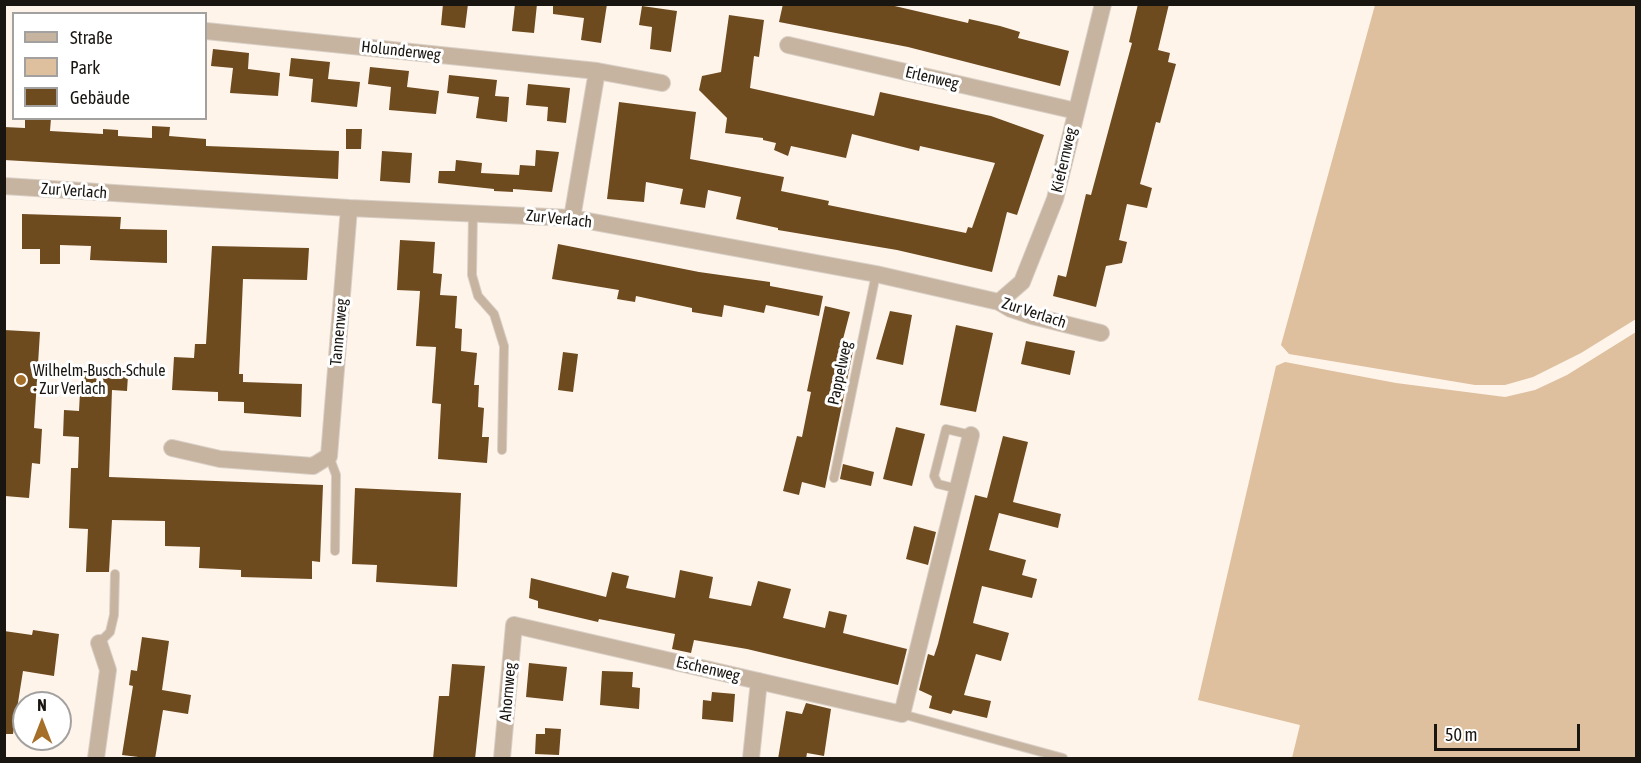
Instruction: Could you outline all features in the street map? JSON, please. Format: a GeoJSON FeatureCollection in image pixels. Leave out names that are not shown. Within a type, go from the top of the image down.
{"type":"FeatureCollection","features":[{"type":"Feature","properties":{"kind":"street","name":"Kiefernweg"},"geometry":{"type":"LineString","coordinates":[[999,302],[1022,282],[1055,200],[1103,4]]}},
{"type":"Feature","properties":{"kind":"street","name":"Holunderweg"},"geometry":{"type":"LineString","coordinates":[[207,31],[597,71],[662,83]]}},
{"type":"Feature","properties":{"kind":"street","name":"Erlenweg"},"geometry":{"type":"LineString","coordinates":[[788,45],[1076,111]]}},
{"type":"Feature","properties":{"kind":"street"},"geometry":{"type":"LineString","coordinates":[[572,218],[597,71]]}},
{"type":"Feature","properties":{"kind":"street","name":"Zur Verlach"},"geometry":{"type":"LineString","coordinates":[[4,186],[349,208],[572,218],[876,274],[999,302],[1032,316],[1101,333]]}},
{"type":"Feature","properties":{"kind":"street","name":"Tannenweg"},"geometry":{"type":"LineString","coordinates":[[329,456],[349,208]]}},
{"type":"Feature","properties":{"kind":"street"},"geometry":{"type":"LineString","coordinates":[[903,714],[970,435]]}},
{"type":"Feature","properties":{"kind":"street"},"geometry":{"type":"LineString","coordinates":[[172,447],[220,459],[313,466],[329,456]]}},
{"type":"Feature","properties":{"kind":"street","name":"Eschenweg"},"geometry":{"type":"LineString","coordinates":[[514,624],[903,714]]}},
{"type":"Feature","properties":{"kind":"street","name":"Ahornweg"},"geometry":{"type":"LineString","coordinates":[[502,759],[514,624]]}},
{"type":"Feature","properties":{"kind":"street"},"geometry":{"type":"LineString","coordinates":[[96,759],[108,670],[99,643]]}},
{"type":"Feature","properties":{"kind":"street"},"geometry":{"type":"LineString","coordinates":[[751,759],[759,681]]}},
{"type":"Feature","properties":{"kind":"lane"},"geometry":{"type":"LineString","coordinates":[[473,212],[472,275],[478,296],[494,314],[504,346],[502,450]]}},
{"type":"Feature","properties":{"kind":"lane","name":"Pappelweg"},"geometry":{"type":"LineString","coordinates":[[834,478],[876,274]]}},
{"type":"Feature","properties":{"kind":"lane"},"geometry":{"type":"LineString","coordinates":[[958,489],[938,484],[934,476],[946,429],[970,435]]}},
{"type":"Feature","properties":{"kind":"lane","name":"Tannenweg"},"geometry":{"type":"LineString","coordinates":[[329,456],[336,475],[334,551]]}},
{"type":"Feature","properties":{"kind":"lane"},"geometry":{"type":"LineString","coordinates":[[99,643],[110,632],[114,615],[115,574]]}},
{"type":"Feature","properties":{"kind":"lane","name":"Eschenweg"},"geometry":{"type":"LineString","coordinates":[[903,714],[1063,759]]}},
{"type":"Feature","properties":{"kind":"green space"},"geometry":{"type":"Polygon","coordinates":[[[1375,5],[1636,5],[1636,319],[1581,353],[1533,377],[1505,385],[1475,385],[1289,354],[1281,345],[1375,5]]]}},
{"type":"Feature","properties":{"kind":"green space"},"geometry":{"type":"Polygon","coordinates":[[[1636,332],[1636,758],[1292,758],[1300,725],[1198,700],[1276,366],[1285,362],[1396,383],[1505,397],[1535,390],[1567,375],[1636,332]]]}},
{"type":"Feature","properties":{"kind":"building"},"geometry":{"type":"Polygon","coordinates":[[[443,4],[468,4],[465,28],[441,25],[443,4]]]}},
{"type":"Feature","properties":{"kind":"building"},"geometry":{"type":"Polygon","coordinates":[[[515,4],[537,4],[534,33],[512,31],[515,4]]]}},
{"type":"Feature","properties":{"kind":"building"},"geometry":{"type":"Polygon","coordinates":[[[553,4],[607,4],[601,43],[581,40],[584,18],[553,14],[553,4]]]}},
{"type":"Feature","properties":{"kind":"building"},"geometry":{"type":"Polygon","coordinates":[[[783,4],[886,4],[968,23],[969,19],[1000,26],[1020,32],[1018,38],[1069,51],[1060,86],[908,47],[779,22],[783,4]]]}},
{"type":"Feature","properties":{"kind":"building"},"geometry":{"type":"Polygon","coordinates":[[[1138,4],[1169,4],[1158,50],[1170,53],[1168,62],[1176,64],[1160,123],[1156,122],[1140,184],[1152,188],[1147,208],[1127,204],[1119,240],[1127,242],[1122,263],[1106,266],[1096,307],[1053,296],[1058,275],[1066,277],[1086,194],[1091,195],[1132,43],[1129,42],[1138,4]]]}},
{"type":"Feature","properties":{"kind":"building"},"geometry":{"type":"Polygon","coordinates":[[[642,6],[677,11],[671,52],[650,49],[652,27],[639,25],[642,6]]]}},
{"type":"Feature","properties":{"kind":"building"},"geometry":{"type":"Polygon","coordinates":[[[729,15],[764,20],[759,57],[754,56],[750,88],[874,116],[880,92],[991,116],[1044,135],[1017,215],[1007,212],[992,272],[897,250],[778,230],[778,228],[736,219],[741,197],[708,190],[705,208],[680,204],[683,189],[646,182],[644,202],[607,199],[619,102],[696,112],[690,159],[784,177],[781,191],[829,201],[828,205],[966,233],[968,227],[972,228],[995,163],[920,146],[919,151],[852,134],[846,158],[791,146],[788,156],[774,150],[776,143],[763,140],[763,138],[725,133],[727,118],[699,90],[702,76],[721,72],[729,15]]]}},
{"type":"Feature","properties":{"kind":"building"},"geometry":{"type":"Polygon","coordinates":[[[213,49],[249,53],[248,69],[280,73],[278,96],[230,93],[233,68],[211,66],[213,49]]]}},
{"type":"Feature","properties":{"kind":"building"},"geometry":{"type":"Polygon","coordinates":[[[291,58],[330,62],[328,79],[360,82],[357,107],[311,102],[313,79],[289,76],[291,58]]]}},
{"type":"Feature","properties":{"kind":"building"},"geometry":{"type":"Polygon","coordinates":[[[370,67],[409,71],[407,87],[439,91],[436,114],[389,110],[391,87],[368,84],[370,67]]]}},
{"type":"Feature","properties":{"kind":"building"},"geometry":{"type":"Polygon","coordinates":[[[449,75],[497,80],[495,96],[509,97],[507,122],[476,118],[479,97],[447,93],[449,75]]]}},
{"type":"Feature","properties":{"kind":"building"},"geometry":{"type":"Polygon","coordinates":[[[528,84],[570,88],[566,123],[547,121],[548,107],[526,105],[528,84]]]}},
{"type":"Feature","properties":{"kind":"building"},"geometry":{"type":"Polygon","coordinates":[[[25,120],[51,120],[50,131],[103,134],[103,129],[118,130],[118,136],[152,138],[152,126],[170,127],[169,136],[206,139],[206,146],[339,151],[338,179],[4,160],[4,127],[25,128],[25,120]]]}},
{"type":"Feature","properties":{"kind":"building"},"geometry":{"type":"Polygon","coordinates":[[[346,129],[362,129],[361,149],[346,149],[346,129]]]}},
{"type":"Feature","properties":{"kind":"building"},"geometry":{"type":"Polygon","coordinates":[[[536,150],[559,152],[552,192],[513,189],[513,192],[494,191],[494,189],[438,183],[439,171],[455,171],[456,160],[482,163],[481,173],[519,175],[520,165],[535,166],[536,150]]]}},
{"type":"Feature","properties":{"kind":"building"},"geometry":{"type":"Polygon","coordinates":[[[382,151],[412,153],[410,183],[380,181],[382,151]]]}},
{"type":"Feature","properties":{"kind":"building"},"geometry":{"type":"Polygon","coordinates":[[[22,214],[121,217],[120,229],[167,230],[167,263],[90,260],[91,246],[60,245],[60,264],[40,264],[40,249],[22,249],[22,214]]]}},
{"type":"Feature","properties":{"kind":"building"},"geometry":{"type":"Polygon","coordinates":[[[400,240],[435,242],[433,273],[442,274],[440,295],[457,296],[455,328],[462,329],[461,351],[477,353],[474,385],[479,385],[478,407],[484,408],[482,437],[489,437],[487,463],[438,459],[441,404],[432,403],[436,347],[416,346],[420,291],[397,290],[400,240]]]}},
{"type":"Feature","properties":{"kind":"building"},"geometry":{"type":"Polygon","coordinates":[[[558,244],[699,272],[770,282],[770,286],[823,296],[819,316],[766,305],[764,313],[724,305],[722,317],[692,312],[692,308],[636,296],[635,302],[617,299],[619,290],[552,279],[558,244]]]}},
{"type":"Feature","properties":{"kind":"building"},"geometry":{"type":"Polygon","coordinates":[[[212,246],[309,248],[307,280],[243,279],[239,374],[243,374],[243,382],[302,384],[301,417],[244,413],[244,402],[218,401],[218,392],[172,390],[174,357],[194,358],[195,344],[206,344],[212,246]]]}},
{"type":"Feature","properties":{"kind":"building"},"geometry":{"type":"Polygon","coordinates":[[[825,306],[850,312],[842,343],[854,346],[825,488],[802,482],[799,495],[783,491],[797,436],[802,437],[811,392],[807,391],[825,306]]]}},
{"type":"Feature","properties":{"kind":"building"},"geometry":{"type":"Polygon","coordinates":[[[890,311],[912,315],[903,365],[876,359],[890,311]]]}},
{"type":"Feature","properties":{"kind":"building"},"geometry":{"type":"Polygon","coordinates":[[[956,325],[993,333],[976,412],[940,405],[956,325]]]}},
{"type":"Feature","properties":{"kind":"building","name":"Wilhelm-Busch-Schule - Zur Verlach"},"geometry":{"type":"Polygon","coordinates":[[[4,330],[40,332],[34,428],[42,429],[40,464],[32,463],[29,498],[5,496],[4,330]]]}},
{"type":"Feature","properties":{"kind":"building"},"geometry":{"type":"Polygon","coordinates":[[[1026,341],[1075,351],[1070,375],[1021,364],[1026,341]]]}},
{"type":"Feature","properties":{"kind":"building"},"geometry":{"type":"Polygon","coordinates":[[[563,352],[578,354],[573,392],[558,390],[563,352]]]}},
{"type":"Feature","properties":{"kind":"building"},"geometry":{"type":"Polygon","coordinates":[[[81,373],[128,375],[127,391],[112,390],[109,477],[323,485],[320,562],[312,561],[312,579],[241,577],[241,570],[199,568],[200,547],[165,546],[165,521],[112,520],[109,572],[86,572],[88,529],[69,528],[71,468],[78,468],[79,437],[63,436],[64,410],[79,411],[81,373]]]}},
{"type":"Feature","properties":{"kind":"building"},"geometry":{"type":"Polygon","coordinates":[[[896,427],[925,434],[912,486],[883,479],[896,427]]]}},
{"type":"Feature","properties":{"kind":"building"},"geometry":{"type":"Polygon","coordinates":[[[1003,436],[1028,442],[1013,502],[1061,514],[1058,528],[999,513],[989,550],[1026,560],[1022,575],[1037,579],[1032,598],[982,586],[973,623],[1009,633],[1001,661],[976,654],[964,695],[991,701],[987,718],[953,710],[951,714],[929,708],[932,696],[919,690],[928,654],[934,656],[938,644],[975,495],[987,498],[1003,436]]]}},
{"type":"Feature","properties":{"kind":"building"},"geometry":{"type":"Polygon","coordinates":[[[843,464],[874,472],[871,486],[840,479],[843,464]]]}},
{"type":"Feature","properties":{"kind":"building"},"geometry":{"type":"Polygon","coordinates":[[[355,488],[461,493],[457,587],[376,582],[377,565],[352,564],[355,488]]]}},
{"type":"Feature","properties":{"kind":"building"},"geometry":{"type":"Polygon","coordinates":[[[914,526],[936,532],[928,565],[906,559],[914,526]]]}},
{"type":"Feature","properties":{"kind":"building"},"geometry":{"type":"Polygon","coordinates":[[[680,570],[713,577],[709,598],[751,606],[758,581],[791,589],[783,618],[825,628],[829,611],[847,615],[843,633],[907,649],[898,685],[747,649],[694,640],[691,653],[672,649],[675,634],[599,619],[598,622],[538,608],[538,601],[529,598],[531,578],[606,597],[612,572],[629,576],[626,588],[675,598],[680,570]]]}},
{"type":"Feature","properties":{"kind":"building"},"geometry":{"type":"Polygon","coordinates":[[[33,630],[59,634],[54,676],[23,671],[20,691],[12,691],[12,734],[4,734],[4,631],[32,635],[33,630]]]}},
{"type":"Feature","properties":{"kind":"building"},"geometry":{"type":"Polygon","coordinates":[[[142,637],[169,641],[162,690],[191,695],[188,714],[163,710],[155,759],[122,755],[133,686],[129,685],[131,670],[137,671],[142,637]]]}},
{"type":"Feature","properties":{"kind":"building"},"geometry":{"type":"Polygon","coordinates":[[[529,663],[567,667],[563,701],[526,697],[529,663]]]}},
{"type":"Feature","properties":{"kind":"building"},"geometry":{"type":"Polygon","coordinates":[[[452,664],[485,666],[475,759],[433,759],[439,696],[449,696],[452,664]]]}},
{"type":"Feature","properties":{"kind":"building"},"geometry":{"type":"Polygon","coordinates":[[[602,671],[633,672],[632,687],[640,688],[639,709],[600,705],[602,671]]]}},
{"type":"Feature","properties":{"kind":"building"},"geometry":{"type":"Polygon","coordinates":[[[712,692],[735,694],[733,722],[702,719],[703,700],[711,701],[712,692]]]}},
{"type":"Feature","properties":{"kind":"building"},"geometry":{"type":"Polygon","coordinates":[[[806,703],[831,709],[824,756],[807,753],[806,759],[778,759],[786,711],[802,714],[806,703]]]}},
{"type":"Feature","properties":{"kind":"building"},"geometry":{"type":"Polygon","coordinates":[[[545,728],[561,729],[559,755],[535,754],[536,734],[545,734],[545,728]]]}},
{"type":"Feature","properties":{"kind":"place","name":"Wilhelm-Busch-Schule - Zur Verlach"},"geometry":{"type":"Point","coordinates":[21,380]}}]}
